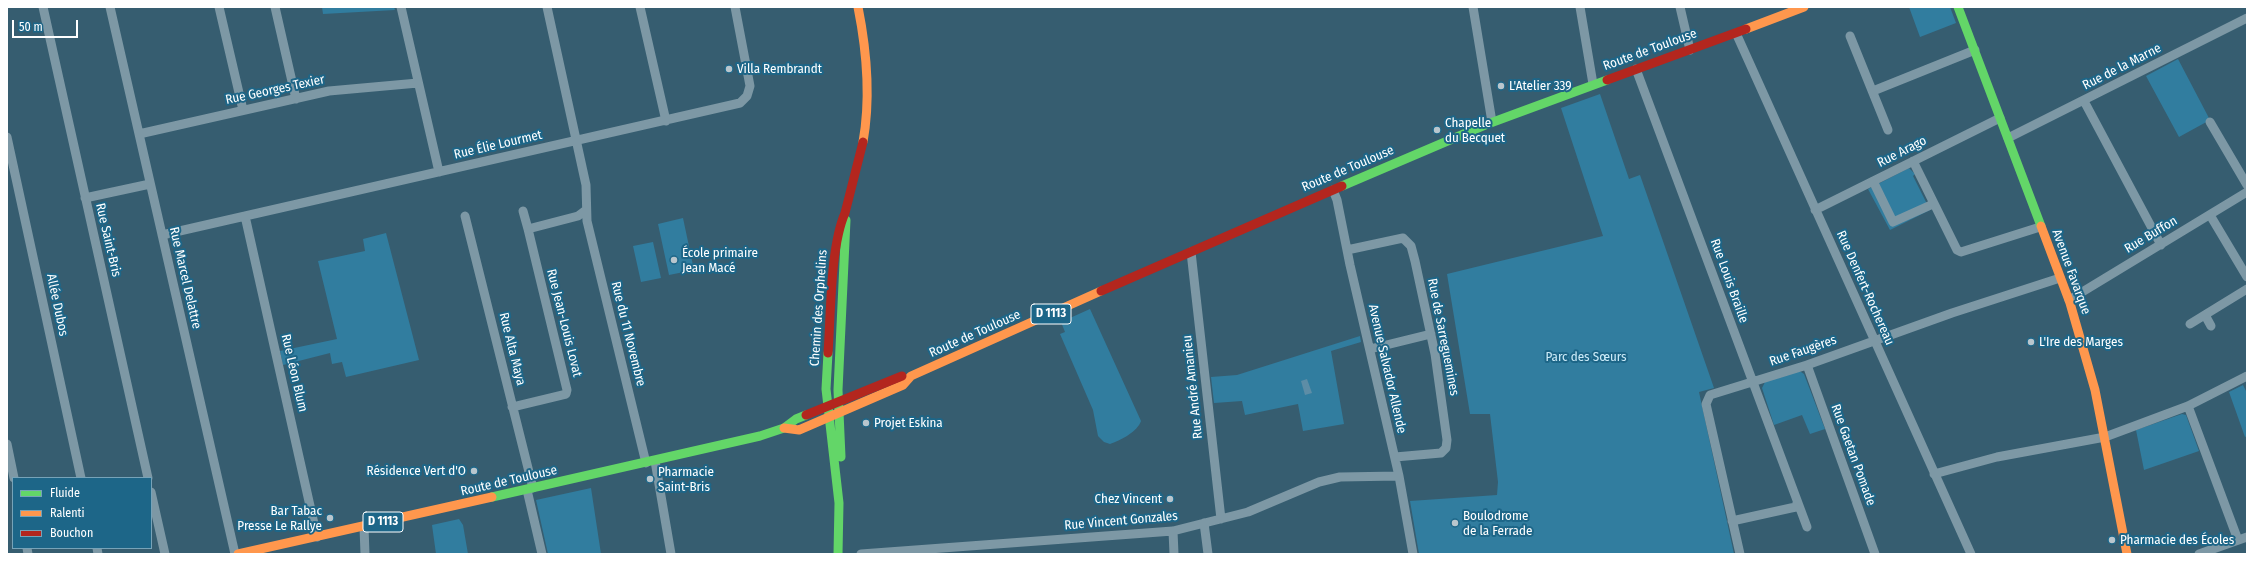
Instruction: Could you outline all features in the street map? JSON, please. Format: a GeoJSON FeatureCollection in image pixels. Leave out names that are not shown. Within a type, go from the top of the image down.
{"type":"FeatureCollection","features":[{"type":"Feature","properties":{"kind":"main road","name":"Chemin des Orphelins"},"geometry":{"type":"LineString","coordinates":[[839,503],[827,406],[827,369],[835,250],[840,224],[845,213],[864,144],[868,101],[865,54],[858,7]]}},
{"type":"Feature","properties":{"kind":"main road","name":"Avenue Favarque"},"geometry":{"type":"LineString","coordinates":[[1958,7],[2040,227],[2069,300],[2085,352],[2105,437],[2127,554]]}},
{"type":"Feature","properties":{"kind":"main road","name":"Route de Toulouse"},"geometry":{"type":"LineString","coordinates":[[784,428],[799,430],[829,418],[903,385],[912,376],[1191,252],[1492,122],[1736,33],[1800,8]]}},
{"type":"Feature","properties":{"kind":"main road","name":"Chemin des Orphelins"},"geometry":{"type":"LineString","coordinates":[[839,503],[842,490],[839,402],[846,225],[845,213]]}},
{"type":"Feature","properties":{"kind":"main road","name":"Route de Toulouse"},"geometry":{"type":"LineString","coordinates":[[240,554],[749,439],[784,428],[796,419],[899,376],[912,376]]}},
{"type":"Feature","properties":{"kind":"main road"},"geometry":{"type":"LineString","coordinates":[[838,554],[839,503]]}},
{"type":"Feature","properties":{"kind":"street","name":"Rue Saint-Bris"},"geometry":{"type":"LineString","coordinates":[[43,7],[148,477]]}},
{"type":"Feature","properties":{"kind":"street","name":"Rue Marcel Delattre"},"geometry":{"type":"LineString","coordinates":[[110,7],[235,554]]}},
{"type":"Feature","properties":{"kind":"street"},"geometry":{"type":"LineString","coordinates":[[219,7],[244,110]]}},
{"type":"Feature","properties":{"kind":"street"},"geometry":{"type":"LineString","coordinates":[[275,7],[296,99]]}},
{"type":"Feature","properties":{"kind":"street"},"geometry":{"type":"LineString","coordinates":[[401,7],[439,172]]}},
{"type":"Feature","properties":{"kind":"street","name":"Rue du 11 Novembre"},"geometry":{"type":"LineString","coordinates":[[547,7],[586,185],[586,210],[592,242],[651,462],[671,554]]}},
{"type":"Feature","properties":{"kind":"street"},"geometry":{"type":"LineString","coordinates":[[640,7],[666,121]]}},
{"type":"Feature","properties":{"kind":"street","name":"Rue Élie Lourmet"},"geometry":{"type":"LineString","coordinates":[[162,235],[740,103],[747,96],[750,86],[735,7]]}},
{"type":"Feature","properties":{"kind":"street"},"geometry":{"type":"LineString","coordinates":[[1473,7],[1492,122]]}},
{"type":"Feature","properties":{"kind":"street"},"geometry":{"type":"LineString","coordinates":[[1580,7],[1593,84]]}},
{"type":"Feature","properties":{"kind":"street"},"geometry":{"type":"LineString","coordinates":[[1680,7],[1690,50]]}},
{"type":"Feature","properties":{"kind":"street","name":"Rue de la Marne"},"geometry":{"type":"LineString","coordinates":[[2008,138],[2247,18]]}},
{"type":"Feature","properties":{"kind":"street","name":"Rue Denfert-Rochereau"},"geometry":{"type":"LineString","coordinates":[[1736,33],[1873,341],[1971,554]]}},
{"type":"Feature","properties":{"kind":"street"},"geometry":{"type":"LineString","coordinates":[[1850,36],[1888,130]]}},
{"type":"Feature","properties":{"kind":"street"},"geometry":{"type":"LineString","coordinates":[[1873,91],[1974,50]]}},
{"type":"Feature","properties":{"kind":"street","name":"Rue Louis Braille"},"geometry":{"type":"LineString","coordinates":[[1636,69],[1807,527]]}},
{"type":"Feature","properties":{"kind":"street","name":"Rue Georges Texier"},"geometry":{"type":"LineString","coordinates":[[139,134],[346,88],[418,83]]}},
{"type":"Feature","properties":{"kind":"street"},"geometry":{"type":"LineString","coordinates":[[2084,101],[2161,245]]}},
{"type":"Feature","properties":{"kind":"street","name":"Rue Arago"},"geometry":{"type":"LineString","coordinates":[[1815,210],[2000,118]]}},
{"type":"Feature","properties":{"kind":"street"},"geometry":{"type":"LineString","coordinates":[[2210,122],[2247,186]]}},
{"type":"Feature","properties":{"kind":"street","name":"Allée Dubos"},"geometry":{"type":"LineString","coordinates":[[7,137],[81,477]]}},
{"type":"Feature","properties":{"kind":"street"},"geometry":{"type":"LineString","coordinates":[[1913,162],[1951,242],[1957,250],[1961,252],[2040,227]]}},
{"type":"Feature","properties":{"kind":"street"},"geometry":{"type":"LineString","coordinates":[[1873,181],[1893,222],[1933,204]]}},
{"type":"Feature","properties":{"kind":"street"},"geometry":{"type":"LineString","coordinates":[[85,198],[150,184]]}},
{"type":"Feature","properties":{"kind":"street","name":"Avenue Salvador Allende"},"geometry":{"type":"LineString","coordinates":[[1333,190],[1337,200],[1399,476],[1413,554]]}},
{"type":"Feature","properties":{"kind":"street","name":"Rue Buffon"},"geometry":{"type":"LineString","coordinates":[[2069,300],[2247,192]]}},
{"type":"Feature","properties":{"kind":"street"},"geometry":{"type":"LineString","coordinates":[[528,228],[578,216],[586,210]]}},
{"type":"Feature","properties":{"kind":"street","name":"Rue Jean-Louis Lovat"},"geometry":{"type":"LineString","coordinates":[[512,407],[566,394],[567,390],[523,211]]}},
{"type":"Feature","properties":{"kind":"street"},"geometry":{"type":"LineString","coordinates":[[2210,215],[2247,278]]}},
{"type":"Feature","properties":{"kind":"street","name":"Rue Léon Blum"},"geometry":{"type":"LineString","coordinates":[[245,216],[317,537]]}},
{"type":"Feature","properties":{"kind":"street","name":"Rue Alta Maya"},"geometry":{"type":"LineString","coordinates":[[465,216],[512,407],[530,489],[542,554]]}},
{"type":"Feature","properties":{"kind":"street","name":"Rue de Sarreguemines"},"geometry":{"type":"LineString","coordinates":[[1348,250],[1399,238],[1410,243],[1431,334],[1447,440],[1446,448],[1441,453],[1394,457]]}},
{"type":"Feature","properties":{"kind":"street","name":"Rue André Amanieu"},"geometry":{"type":"LineString","coordinates":[[1191,252],[1222,519]]}},
{"type":"Feature","properties":{"kind":"street","name":"Rue Faugères"},"geometry":{"type":"LineString","coordinates":[[1740,554],[1706,401],[1710,395],[1807,365],[1873,341],[2060,278]]}},
{"type":"Feature","properties":{"kind":"street"},"geometry":{"type":"LineString","coordinates":[[2190,324],[2247,289]]}},
{"type":"Feature","properties":{"kind":"street"},"geometry":{"type":"LineString","coordinates":[[2205,315],[2211,326]]}},
{"type":"Feature","properties":{"kind":"street"},"geometry":{"type":"LineString","coordinates":[[1370,350],[1431,334]]}},
{"type":"Feature","properties":{"kind":"street","name":"Rue Gaetan Pomade"},"geometry":{"type":"LineString","coordinates":[[1807,365],[1876,554]]}},
{"type":"Feature","properties":{"kind":"street"},"geometry":{"type":"LineString","coordinates":[[1934,474],[1997,457],[2105,437],[2188,406],[2247,376]]}},
{"type":"Feature","properties":{"kind":"street"},"geometry":{"type":"LineString","coordinates":[[2188,406],[2238,540]]}},
{"type":"Feature","properties":{"kind":"street"},"geometry":{"type":"LineString","coordinates":[[7,444],[14,477]]}},
{"type":"Feature","properties":{"kind":"street","name":"Rue Vincent Gonzales"},"geometry":{"type":"LineString","coordinates":[[861,554],[1173,531],[1259,508],[1319,482],[1340,477],[1399,476]]}},
{"type":"Feature","properties":{"kind":"street"},"geometry":{"type":"LineString","coordinates":[[152,496],[165,554]]}},
{"type":"Feature","properties":{"kind":"street"},"geometry":{"type":"LineString","coordinates":[[1732,521],[1796,507],[1797,503]]}},
{"type":"Feature","properties":{"kind":"street"},"geometry":{"type":"LineString","coordinates":[[1204,523],[1208,554]]}},
{"type":"Feature","properties":{"kind":"street"},"geometry":{"type":"LineString","coordinates":[[364,527],[365,554]]}},
{"type":"Feature","properties":{"kind":"street"},"geometry":{"type":"LineString","coordinates":[[1173,531],[1174,554]]}},
{"type":"Feature","properties":{"kind":"street"},"geometry":{"type":"LineString","coordinates":[[2200,554],[2247,537]]}},
{"type":"Feature","properties":{"kind":"green space"},"geometry":{"type":"Polygon","coordinates":[[[322,7],[394,7],[395,10],[323,14],[322,7]]]}},
{"type":"Feature","properties":{"kind":"green space"},"geometry":{"type":"Polygon","coordinates":[[[1909,7],[1950,7],[1956,23],[1920,37],[1909,7]]]}},
{"type":"Feature","properties":{"kind":"green space"},"geometry":{"type":"Polygon","coordinates":[[[2178,59],[2210,120],[2179,137],[2146,76],[2178,59]]]}},
{"type":"Feature","properties":{"kind":"green space","name":"Parc des Sœurs"},"geometry":{"type":"Polygon","coordinates":[[[1600,94],[1629,179],[1640,175],[1714,388],[1699,392],[1734,554],[1419,554],[1410,501],[1497,495],[1498,482],[1490,414],[1470,414],[1447,274],[1603,236],[1561,108],[1600,94]]]}},
{"type":"Feature","properties":{"kind":"green space"},"geometry":{"type":"Polygon","coordinates":[[[1909,168],[1915,174],[1913,176],[1930,210],[1890,230],[1868,189],[1909,168]]]}},
{"type":"Feature","properties":{"kind":"green space"},"geometry":{"type":"Polygon","coordinates":[[[683,218],[694,270],[669,275],[658,224],[683,218]]]}},
{"type":"Feature","properties":{"kind":"green space"},"geometry":{"type":"Polygon","coordinates":[[[386,233],[419,360],[346,377],[342,362],[332,364],[330,353],[283,365],[280,351],[337,339],[318,261],[365,251],[363,239],[386,233]]]}},
{"type":"Feature","properties":{"kind":"green space"},"geometry":{"type":"Polygon","coordinates":[[[653,242],[661,278],[641,282],[633,246],[653,242]]]}},
{"type":"Feature","properties":{"kind":"green space"},"geometry":{"type":"Polygon","coordinates":[[[1090,309],[1141,421],[1133,432],[1119,441],[1110,444],[1104,442],[1098,436],[1093,410],[1060,334],[1065,332],[1061,322],[1090,309]]]}},
{"type":"Feature","properties":{"kind":"green space"},"geometry":{"type":"Polygon","coordinates":[[[1360,336],[1361,342],[1331,351],[1344,424],[1303,431],[1298,404],[1245,415],[1242,401],[1214,403],[1211,377],[1237,375],[1360,336]]]}},
{"type":"Feature","properties":{"kind":"green space"},"geometry":{"type":"Polygon","coordinates":[[[1798,370],[1804,374],[1825,429],[1810,434],[1802,415],[1774,425],[1762,388],[1765,382],[1798,370]]]}},
{"type":"Feature","properties":{"kind":"green space"},"geometry":{"type":"Polygon","coordinates":[[[2243,385],[2247,393],[2247,436],[2245,437],[2229,392],[2243,385]]]}},
{"type":"Feature","properties":{"kind":"green space"},"geometry":{"type":"Polygon","coordinates":[[[2182,414],[2186,415],[2199,451],[2144,470],[2136,430],[2182,414]]]}},
{"type":"Feature","properties":{"kind":"green space"},"geometry":{"type":"Polygon","coordinates":[[[591,488],[601,554],[548,554],[536,500],[591,488]]]}},
{"type":"Feature","properties":{"kind":"green space"},"geometry":{"type":"Polygon","coordinates":[[[459,519],[463,525],[468,554],[436,554],[432,525],[459,519]]]}},
{"type":"Feature","properties":{"kind":"shaded area"},"geometry":{"type":"Polygon","coordinates":[[[1307,379],[1312,393],[1305,395],[1301,381],[1307,379]]]}},
{"type":"Feature","properties":{"kind":"traffic: fast"},"geometry":{"type":"LineString","coordinates":[[1958,7],[2041,226]]}},
{"type":"Feature","properties":{"kind":"traffic: fast"},"geometry":{"type":"LineString","coordinates":[[1342,186],[1485,125],[1607,80]]}},
{"type":"Feature","properties":{"kind":"traffic: fast"},"geometry":{"type":"LineString","coordinates":[[841,457],[838,390],[846,220]]}},
{"type":"Feature","properties":{"kind":"traffic: fast"},"geometry":{"type":"LineString","coordinates":[[828,353],[826,389],[839,503],[838,554]]}},
{"type":"Feature","properties":{"kind":"traffic: fast"},"geometry":{"type":"LineString","coordinates":[[492,497],[760,436],[784,428],[796,419],[806,415]]}},
{"type":"Feature","properties":{"kind":"traffic: slow"},"geometry":{"type":"LineString","coordinates":[[858,7],[864,41],[867,74],[867,108],[863,142]]}},
{"type":"Feature","properties":{"kind":"traffic: slow"},"geometry":{"type":"LineString","coordinates":[[1746,29],[1804,7]]}},
{"type":"Feature","properties":{"kind":"traffic: slow"},"geometry":{"type":"LineString","coordinates":[[2041,226],[2070,303],[2095,390],[2127,554]]}},
{"type":"Feature","properties":{"kind":"traffic: slow"},"geometry":{"type":"LineString","coordinates":[[784,428],[799,430],[903,385],[911,376],[1101,291]]}},
{"type":"Feature","properties":{"kind":"traffic: slow"},"geometry":{"type":"LineString","coordinates":[[238,554],[492,497]]}},
{"type":"Feature","properties":{"kind":"traffic: jam"},"geometry":{"type":"LineString","coordinates":[[1607,80],[1746,29]]}},
{"type":"Feature","properties":{"kind":"traffic: jam"},"geometry":{"type":"LineString","coordinates":[[828,353],[832,282],[836,244],[863,142]]}},
{"type":"Feature","properties":{"kind":"traffic: jam"},"geometry":{"type":"LineString","coordinates":[[1101,291],[1342,186]]}},
{"type":"Feature","properties":{"kind":"traffic: jam"},"geometry":{"type":"LineString","coordinates":[[806,415],[902,376]]}},
{"type":"Feature","properties":{"kind":"place","name":"Villa Rembrandt"},"geometry":{"type":"Point","coordinates":[729,69]}},
{"type":"Feature","properties":{"kind":"place","name":"L'Atelier 339"},"geometry":{"type":"Point","coordinates":[1501,86]}},
{"type":"Feature","properties":{"kind":"place","name":"Chapelle du Becquet"},"geometry":{"type":"Point","coordinates":[1437,130]}},
{"type":"Feature","properties":{"kind":"place","name":"École primaire Jean Macé"},"geometry":{"type":"Point","coordinates":[674,260]}},
{"type":"Feature","properties":{"kind":"place","name":"L'Ire des Marges"},"geometry":{"type":"Point","coordinates":[2031,342]}},
{"type":"Feature","properties":{"kind":"place","name":"Projet Eskina"},"geometry":{"type":"Point","coordinates":[866,423]}},
{"type":"Feature","properties":{"kind":"place","name":"Résidence Vert d'O"},"geometry":{"type":"Point","coordinates":[474,471]}},
{"type":"Feature","properties":{"kind":"place","name":"Pharmacie Saint-Bris"},"geometry":{"type":"Point","coordinates":[650,479]}},
{"type":"Feature","properties":{"kind":"place","name":"Chez Vincent"},"geometry":{"type":"Point","coordinates":[1170,499]}},
{"type":"Feature","properties":{"kind":"place","name":"Bar Tabac Presse Le Rallye"},"geometry":{"type":"Point","coordinates":[330,518]}},
{"type":"Feature","properties":{"kind":"place","name":"Boulodrome de la Ferrade"},"geometry":{"type":"Point","coordinates":[1455,523]}},
{"type":"Feature","properties":{"kind":"place","name":"Pharmacie des Écoles"},"geometry":{"type":"Point","coordinates":[2112,540]}}]}
